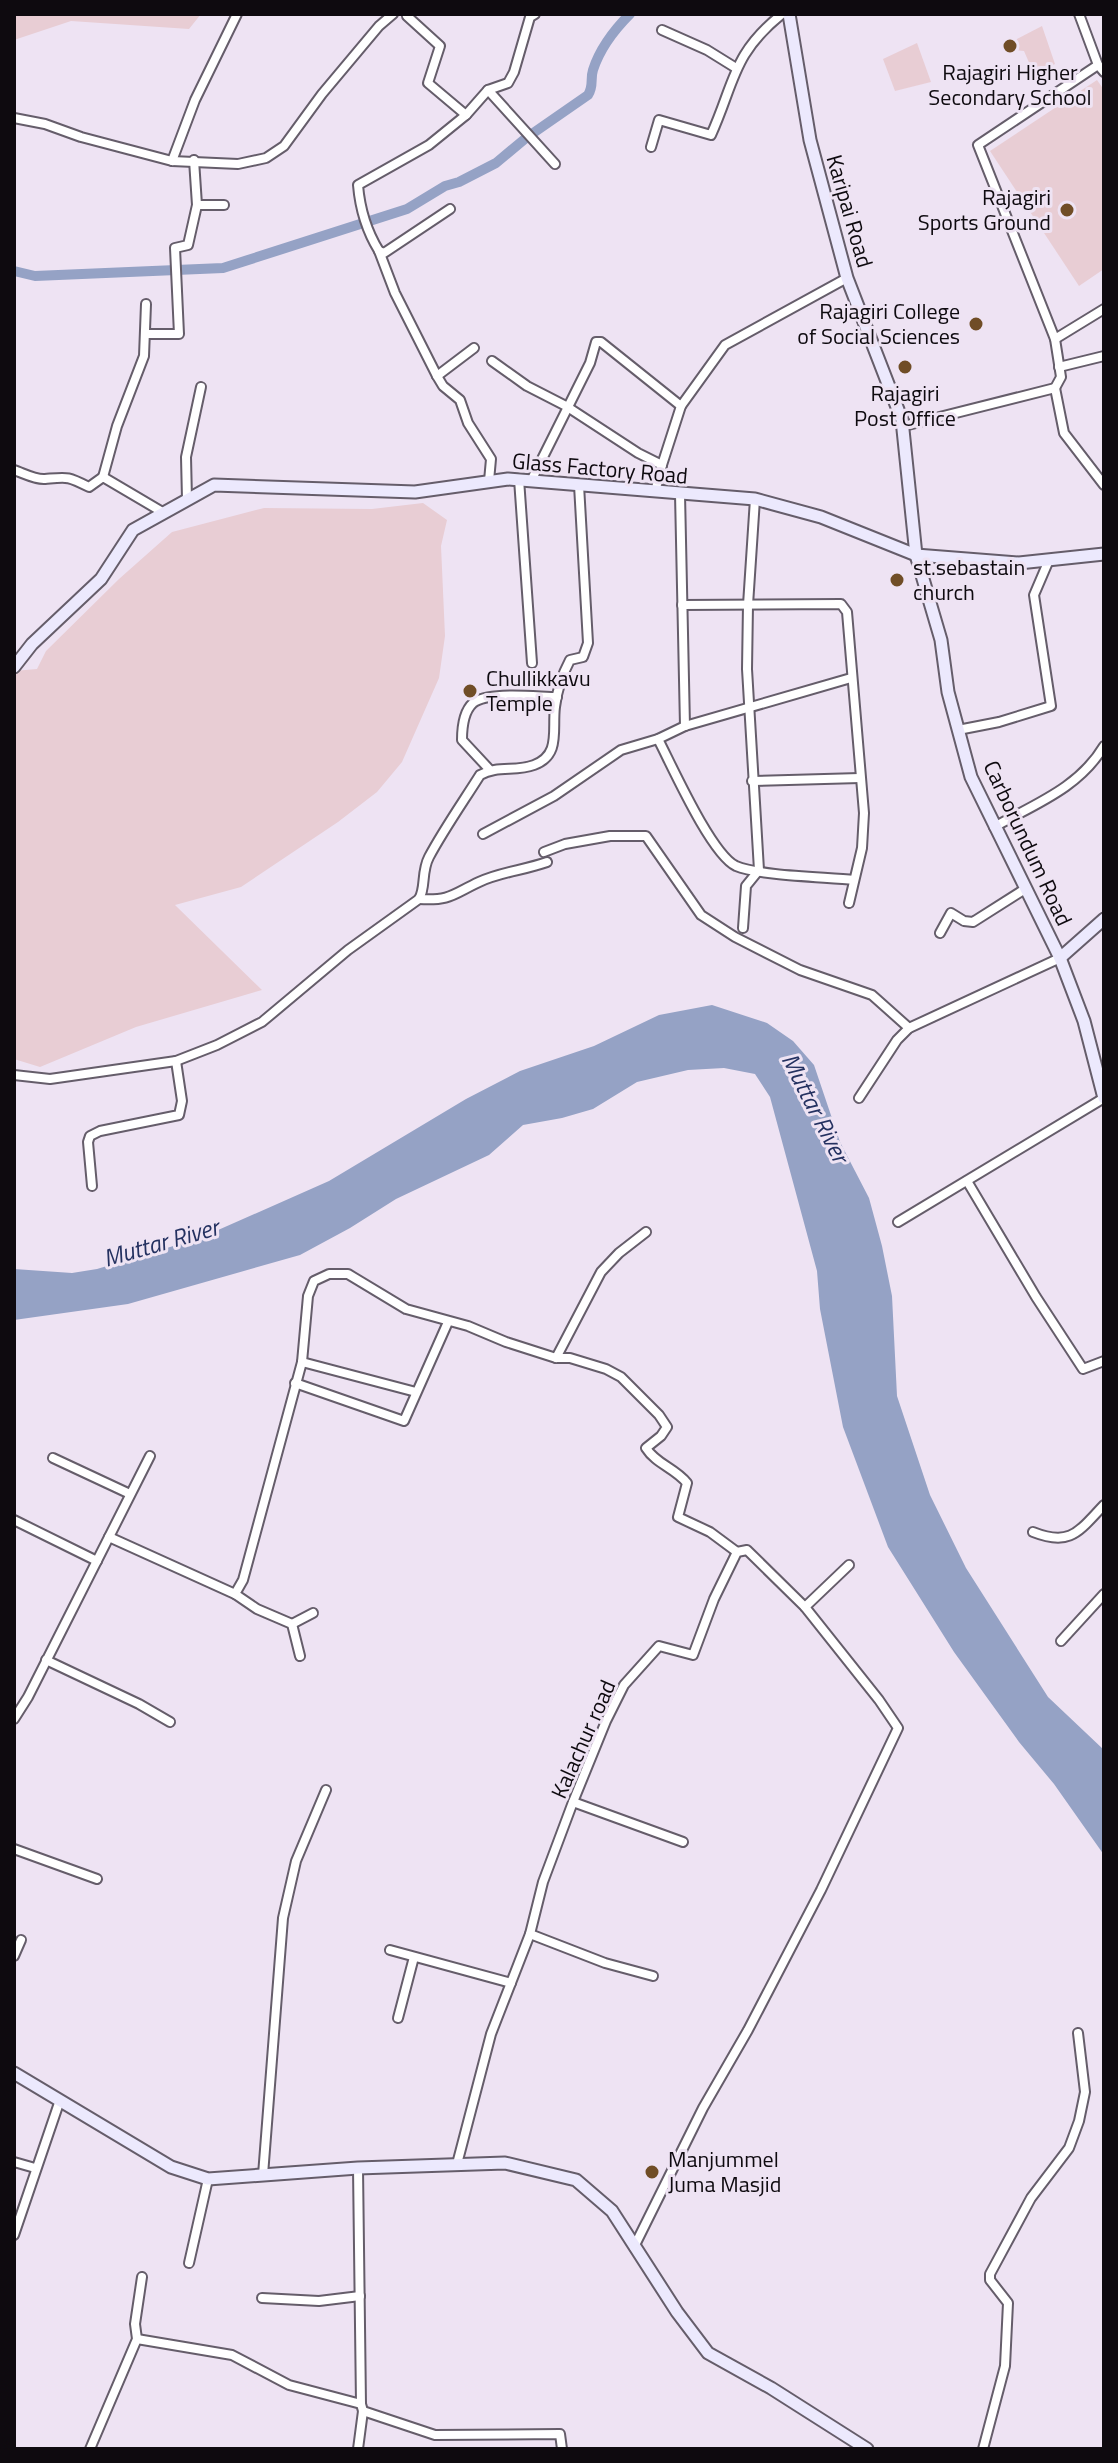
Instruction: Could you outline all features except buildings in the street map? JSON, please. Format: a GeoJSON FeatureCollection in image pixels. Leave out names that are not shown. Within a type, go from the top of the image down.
{"type":"FeatureCollection","features":[{"type":"Feature","properties":{"kind":"main road","name":"Karipai Road"},"geometry":{"type":"LineString","coordinates":[[789,14],[810,140],[847,278],[904,426],[916,555]]}},
{"type":"Feature","properties":{"kind":"main road","name":"Glass Factory Road"},"geometry":{"type":"LineString","coordinates":[[14,667],[32,644],[101,579],[133,530],[214,485],[415,492],[489,481],[525,480],[755,499],[821,517],[916,555],[1019,563],[1104,554]]}},
{"type":"Feature","properties":{"kind":"main road","name":"Carborundum Road"},"geometry":{"type":"LineString","coordinates":[[916,555],[941,640],[948,692],[971,777],[1060,958],[1084,1021],[1104,1098]]}},
{"type":"Feature","properties":{"kind":"main road"},"geometry":{"type":"LineString","coordinates":[[1060,958],[1104,919]]}},
{"type":"Feature","properties":{"kind":"main road"},"geometry":{"type":"LineString","coordinates":[[14,2073],[171,2167],[208,2179],[358,2168],[505,2163],[576,2180],[612,2211],[677,2312],[708,2353],[771,2388],[860,2447]]}},
{"type":"Feature","properties":{"kind":"street"},"geometry":{"type":"LineString","coordinates":[[172,161],[195,100],[237,14]]}},
{"type":"Feature","properties":{"kind":"street"},"geometry":{"type":"LineString","coordinates":[[14,118],[172,161],[238,164],[266,158],[284,146],[322,94],[379,26],[393,14]]}},
{"type":"Feature","properties":{"kind":"street"},"geometry":{"type":"LineString","coordinates":[[489,481],[491,459],[468,423],[460,400],[443,386],[437,376],[395,293],[366,224],[358,185],[429,145],[466,115],[488,90],[508,83],[530,17],[535,14]]}},
{"type":"Feature","properties":{"kind":"street"},"geometry":{"type":"LineString","coordinates":[[651,147],[659,120],[711,135],[736,68],[760,31],[782,14]]}},
{"type":"Feature","properties":{"kind":"street"},"geometry":{"type":"LineString","coordinates":[[1079,14],[1101,69],[978,145],[1055,339],[1061,377],[1055,388],[1064,433],[1104,485]]}},
{"type":"Feature","properties":{"kind":"street"},"geometry":{"type":"LineString","coordinates":[[407,15],[440,46],[428,83],[466,115]]}},
{"type":"Feature","properties":{"kind":"street"},"geometry":{"type":"LineString","coordinates":[[662,30],[707,50],[736,68]]}},
{"type":"Feature","properties":{"kind":"street"},"geometry":{"type":"LineString","coordinates":[[488,90],[555,164]]}},
{"type":"Feature","properties":{"kind":"street"},"geometry":{"type":"LineString","coordinates":[[145,334],[179,334],[175,248],[188,245],[197,205],[194,160]]}},
{"type":"Feature","properties":{"kind":"street"},"geometry":{"type":"LineString","coordinates":[[197,205],[224,205]]}},
{"type":"Feature","properties":{"kind":"street"},"geometry":{"type":"LineString","coordinates":[[379,251],[384,253],[450,209]]}},
{"type":"Feature","properties":{"kind":"street"},"geometry":{"type":"LineString","coordinates":[[655,492],[681,406],[730,340],[847,278]]}},
{"type":"Feature","properties":{"kind":"street"},"geometry":{"type":"LineString","coordinates":[[14,470],[43,480],[57,476],[70,477],[89,487],[103,477],[117,426],[144,356],[146,304]]}},
{"type":"Feature","properties":{"kind":"street"},"geometry":{"type":"LineString","coordinates":[[1055,339],[1104,309]]}},
{"type":"Feature","properties":{"kind":"street"},"geometry":{"type":"LineString","coordinates":[[532,663],[525,480],[590,363],[596,342],[601,342],[681,406]]}},
{"type":"Feature","properties":{"kind":"street"},"geometry":{"type":"LineString","coordinates":[[437,376],[474,348]]}},
{"type":"Feature","properties":{"kind":"street"},"geometry":{"type":"LineString","coordinates":[[1059,367],[1104,356]]}},
{"type":"Feature","properties":{"kind":"street"},"geometry":{"type":"LineString","coordinates":[[492,361],[527,386],[566,406],[662,465]]}},
{"type":"Feature","properties":{"kind":"street"},"geometry":{"type":"LineString","coordinates":[[187,499],[186,457],[201,387]]}},
{"type":"Feature","properties":{"kind":"street"},"geometry":{"type":"LineString","coordinates":[[904,426],[1055,388]]}},
{"type":"Feature","properties":{"kind":"street"},"geometry":{"type":"LineString","coordinates":[[103,477],[164,513]]}},
{"type":"Feature","properties":{"kind":"street"},"geometry":{"type":"LineString","coordinates":[[14,1075],[50,1079],[176,1061],[217,1045],[262,1022],[348,950],[419,899],[423,893],[421,879],[427,859],[480,775],[489,769],[532,766],[549,756],[554,744],[557,697],[562,675],[570,660],[583,657],[588,643],[579,485]]}},
{"type":"Feature","properties":{"kind":"street"},"geometry":{"type":"LineString","coordinates":[[680,494],[685,726]]}},
{"type":"Feature","properties":{"kind":"street"},"geometry":{"type":"LineString","coordinates":[[743,928],[746,886],[759,870],[749,709],[748,605],[755,499]]}},
{"type":"Feature","properties":{"kind":"street"},"geometry":{"type":"LineString","coordinates":[[958,730],[999,722],[1051,706],[1034,595],[1049,560]]}},
{"type":"Feature","properties":{"kind":"street"},"geometry":{"type":"LineString","coordinates":[[682,605],[841,604],[847,612],[864,813],[862,848],[849,903]]}},
{"type":"Feature","properties":{"kind":"street"},"geometry":{"type":"LineString","coordinates":[[483,834],[554,796],[608,756],[685,726],[851,678]]}},
{"type":"Feature","properties":{"kind":"street"},"geometry":{"type":"LineString","coordinates":[[489,769],[462,740],[462,726],[474,703],[497,697],[557,697]]}},
{"type":"Feature","properties":{"kind":"street"},"geometry":{"type":"LineString","coordinates":[[658,739],[698,817],[722,854],[735,865],[854,880]]}},
{"type":"Feature","properties":{"kind":"street"},"geometry":{"type":"LineString","coordinates":[[994,827],[1058,792],[1092,766],[1104,746]]}},
{"type":"Feature","properties":{"kind":"street"},"geometry":{"type":"LineString","coordinates":[[752,781],[860,778]]}},
{"type":"Feature","properties":{"kind":"street"},"geometry":{"type":"LineString","coordinates":[[544,852],[565,844],[610,836],[646,836],[701,915],[735,937],[800,970],[872,995],[909,1028]]}},
{"type":"Feature","properties":{"kind":"street"},"geometry":{"type":"LineString","coordinates":[[419,899],[435,900],[457,895],[480,881],[547,862]]}},
{"type":"Feature","properties":{"kind":"street"},"geometry":{"type":"LineString","coordinates":[[940,933],[951,913],[964,921],[973,922],[1025,889]]}},
{"type":"Feature","properties":{"kind":"street"},"geometry":{"type":"LineString","coordinates":[[859,1098],[897,1040],[909,1028],[1060,958]]}},
{"type":"Feature","properties":{"kind":"street"},"geometry":{"type":"LineString","coordinates":[[92,1186],[90,1136],[100,1131],[179,1115],[182,1101],[176,1061]]}},
{"type":"Feature","properties":{"kind":"street"},"geometry":{"type":"LineString","coordinates":[[898,1222],[1104,1098]]}},
{"type":"Feature","properties":{"kind":"street"},"geometry":{"type":"LineString","coordinates":[[967,1181],[1083,1369],[1104,1361]]}},
{"type":"Feature","properties":{"kind":"street"},"geometry":{"type":"LineString","coordinates":[[556,1358],[601,1272],[646,1232]]}},
{"type":"Feature","properties":{"kind":"street"},"geometry":{"type":"LineString","coordinates":[[235,1594],[243,1580],[282,1444],[302,1362],[308,1296],[314,1281],[329,1274],[348,1274],[406,1309],[468,1326],[556,1358],[570,1358],[606,1369],[621,1377],[667,1427],[646,1448],[653,1459],[678,1473],[687,1483],[678,1517],[718,1537],[737,1552],[747,1550],[805,1607],[898,1728],[779,1973],[703,2108],[634,2247]]}},
{"type":"Feature","properties":{"kind":"street"},"geometry":{"type":"LineString","coordinates":[[295,1383],[404,1421],[448,1322]]}},
{"type":"Feature","properties":{"kind":"street"},"geometry":{"type":"LineString","coordinates":[[302,1362],[416,1392]]}},
{"type":"Feature","properties":{"kind":"street"},"geometry":{"type":"LineString","coordinates":[[14,1719],[150,1456]]}},
{"type":"Feature","properties":{"kind":"street"},"geometry":{"type":"LineString","coordinates":[[53,1458],[130,1494]]}},
{"type":"Feature","properties":{"kind":"street"},"geometry":{"type":"LineString","coordinates":[[1033,1532],[1054,1540],[1076,1533],[1104,1505]]}},
{"type":"Feature","properties":{"kind":"street"},"geometry":{"type":"LineString","coordinates":[[14,1520],[97,1561]]}},
{"type":"Feature","properties":{"kind":"street"},"geometry":{"type":"LineString","coordinates":[[109,1537],[235,1594],[257,1609],[292,1624]]}},
{"type":"Feature","properties":{"kind":"street","name":"Kalachur road"},"geometry":{"type":"LineString","coordinates":[[457,2164],[491,2034],[530,1934],[543,1882],[606,1721],[624,1685],[659,1646],[693,1655],[714,1599],[737,1552]]}},
{"type":"Feature","properties":{"kind":"street"},"geometry":{"type":"LineString","coordinates":[[805,1607],[849,1565]]}},
{"type":"Feature","properties":{"kind":"street"},"geometry":{"type":"LineString","coordinates":[[1061,1641],[1104,1594]]}},
{"type":"Feature","properties":{"kind":"street"},"geometry":{"type":"LineString","coordinates":[[292,1624],[313,1613]]}},
{"type":"Feature","properties":{"kind":"street"},"geometry":{"type":"LineString","coordinates":[[292,1624],[300,1656]]}},
{"type":"Feature","properties":{"kind":"street"},"geometry":{"type":"LineString","coordinates":[[46,1660],[170,1722]]}},
{"type":"Feature","properties":{"kind":"street"},"geometry":{"type":"LineString","coordinates":[[263,2175],[283,1918],[296,1861],[326,1790]]}},
{"type":"Feature","properties":{"kind":"street"},"geometry":{"type":"LineString","coordinates":[[573,1802],[683,1842]]}},
{"type":"Feature","properties":{"kind":"street"},"geometry":{"type":"LineString","coordinates":[[14,1849],[97,1879]]}},
{"type":"Feature","properties":{"kind":"street"},"geometry":{"type":"LineString","coordinates":[[530,1934],[605,1963],[653,1976]]}},
{"type":"Feature","properties":{"kind":"street"},"geometry":{"type":"LineString","coordinates":[[14,1956],[21,1940]]}},
{"type":"Feature","properties":{"kind":"street"},"geometry":{"type":"LineString","coordinates":[[390,1950],[511,1983]]}},
{"type":"Feature","properties":{"kind":"street"},"geometry":{"type":"LineString","coordinates":[[398,2018],[414,1957]]}},
{"type":"Feature","properties":{"kind":"street"},"geometry":{"type":"LineString","coordinates":[[983,2449],[1005,2366],[1008,2303],[990,2280],[990,2274],[1031,2198],[1069,2148],[1079,2121],[1085,2092],[1078,2033]]}},
{"type":"Feature","properties":{"kind":"street"},"geometry":{"type":"LineString","coordinates":[[14,2235],[60,2100]]}},
{"type":"Feature","properties":{"kind":"street"},"geometry":{"type":"LineString","coordinates":[[14,2162],[35,2168]]}},
{"type":"Feature","properties":{"kind":"street"},"geometry":{"type":"LineString","coordinates":[[358,2168],[362,2407],[358,2449]]}},
{"type":"Feature","properties":{"kind":"street"},"geometry":{"type":"LineString","coordinates":[[189,2263],[208,2179]]}},
{"type":"Feature","properties":{"kind":"street"},"geometry":{"type":"LineString","coordinates":[[90,2449],[137,2339],[135,2324],[142,2277]]}},
{"type":"Feature","properties":{"kind":"street"},"geometry":{"type":"LineString","coordinates":[[262,2298],[319,2301],[360,2296]]}},
{"type":"Feature","properties":{"kind":"street"},"geometry":{"type":"LineString","coordinates":[[137,2339],[232,2355],[289,2385],[362,2407],[435,2435],[560,2434],[562,2449]]}},
{"type":"Feature","properties":{"kind":"shaded area"},"geometry":{"type":"Polygon","coordinates":[[[14,14],[201,14],[189,29],[71,21],[14,40],[14,14]]]}},
{"type":"Feature","properties":{"kind":"shaded area"},"geometry":{"type":"Polygon","coordinates":[[[1042,26],[1055,64],[1034,74],[1024,51],[1014,50],[1011,42],[1042,26]]]}},
{"type":"Feature","properties":{"kind":"shaded area"},"geometry":{"type":"Polygon","coordinates":[[[917,43],[931,82],[895,91],[883,59],[917,43]]]}},
{"type":"Feature","properties":{"kind":"shaded area","name":"Rajagiri Sports Ground"},"geometry":{"type":"Polygon","coordinates":[[[1097,80],[1104,90],[1104,269],[1079,286],[990,151],[1097,80]]]}},
{"type":"Feature","properties":{"kind":"shaded area"},"geometry":{"type":"Polygon","coordinates":[[[423,503],[447,520],[441,546],[445,636],[439,678],[402,762],[377,792],[241,887],[175,905],[262,990],[136,1027],[40,1067],[14,1059],[14,671],[37,669],[46,651],[172,532],[264,508],[372,509],[423,503]]]}},
{"type":"Feature","properties":{"kind":"water","name":"Muttar River"},"geometry":{"type":"Polygon","coordinates":[[[712,1005],[767,1023],[793,1041],[814,1065],[840,1142],[869,1198],[882,1246],[892,1296],[897,1396],[930,1495],[966,1568],[1048,1697],[1104,1750],[1104,1855],[954,1652],[888,1547],[843,1427],[820,1309],[817,1271],[770,1097],[755,1074],[724,1068],[688,1070],[637,1082],[593,1109],[523,1125],[489,1155],[396,1199],[300,1255],[128,1304],[14,1320],[14,1269],[72,1273],[97,1269],[200,1238],[329,1181],[466,1099],[520,1071],[594,1046],[659,1015],[712,1005]]]}},
{"type":"Feature","properties":{"kind":"waterway"},"geometry":{"type":"LineString","coordinates":[[14,271],[35,276],[223,268],[407,209],[445,186],[496,163],[588,95],[599,54],[630,14]]}},
{"type":"Feature","properties":{"kind":"place","name":"Rajagiri Higher Secondary School"},"geometry":{"type":"Point","coordinates":[1010,46]}},
{"type":"Feature","properties":{"kind":"place","name":"Rajagiri Sports Ground"},"geometry":{"type":"Point","coordinates":[1067,210]}},
{"type":"Feature","properties":{"kind":"place","name":"Rajagiri College of Social Sciences"},"geometry":{"type":"Point","coordinates":[976,324]}},
{"type":"Feature","properties":{"kind":"place","name":"Rajagiri Post Office"},"geometry":{"type":"Point","coordinates":[905,367]}},
{"type":"Feature","properties":{"kind":"place","name":"st.sebastain church"},"geometry":{"type":"Point","coordinates":[897,580]}},
{"type":"Feature","properties":{"kind":"place","name":"Chullikkavu Temple"},"geometry":{"type":"Point","coordinates":[470,691]}},
{"type":"Feature","properties":{"kind":"place","name":"Manjummel Juma Masjid"},"geometry":{"type":"Point","coordinates":[652,2172]}}]}
